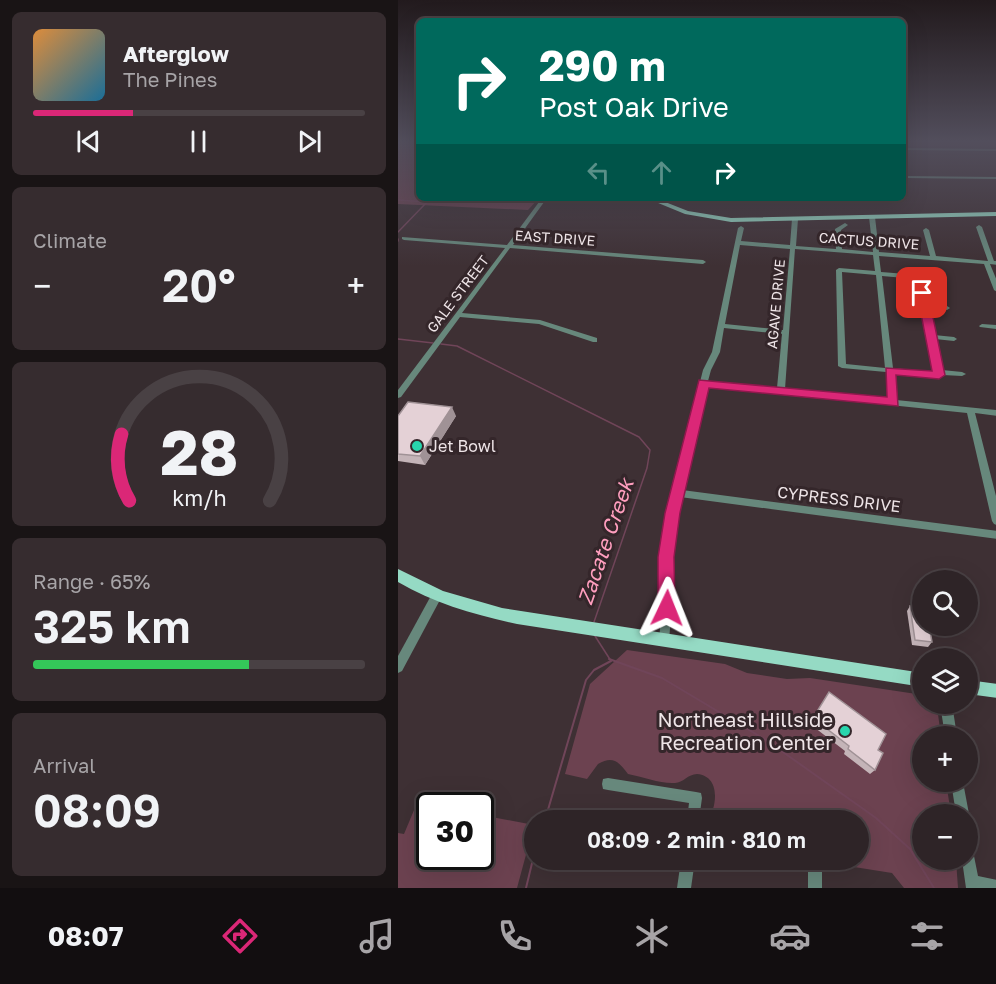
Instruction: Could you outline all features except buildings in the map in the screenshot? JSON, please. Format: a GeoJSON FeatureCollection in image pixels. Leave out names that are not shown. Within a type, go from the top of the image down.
{"type":"FeatureCollection","features":[{"type":"Feature","properties":{"kind":"main road"},"geometry":{"type":"LineString","coordinates":[[655,201],[670,208],[705,217],[740,220],[996,214]]}},
{"type":"Feature","properties":{"kind":"main road"},"geometry":{"type":"LineString","coordinates":[[398,575],[437,595],[486,612],[912,678]]}},
{"type":"Feature","properties":{"kind":"main road"},"geometry":{"type":"LineString","coordinates":[[978,688],[996,691]]}},
{"type":"Feature","properties":{"kind":"street","name":"GALE STREET"},"geometry":{"type":"LineString","coordinates":[[398,395],[543,201]]}},
{"type":"Feature","properties":{"kind":"street"},"geometry":{"type":"LineString","coordinates":[[872,217],[893,402]]}},
{"type":"Feature","properties":{"kind":"street","name":"AGAVE DRIVE"},"geometry":{"type":"LineString","coordinates":[[781,391],[795,219]]}},
{"type":"Feature","properties":{"kind":"street"},"geometry":{"type":"LineString","coordinates":[[839,251],[838,229],[845,225]]}},
{"type":"Feature","properties":{"kind":"street"},"geometry":{"type":"LineString","coordinates":[[979,227],[992,263],[996,290]]}},
{"type":"Feature","properties":{"kind":"street"},"geometry":{"type":"LineString","coordinates":[[664,641],[668,592],[666,557],[678,493],[704,383],[716,352],[722,326],[741,228]]}},
{"type":"Feature","properties":{"kind":"street"},"geometry":{"type":"LineString","coordinates":[[926,230],[933,258]]}},
{"type":"Feature","properties":{"kind":"street","name":"EAST DRIVE"},"geometry":{"type":"LineString","coordinates":[[404,238],[703,261]]}},
{"type":"Feature","properties":{"kind":"street","name":"CACTUS DRIVE"},"geometry":{"type":"LineString","coordinates":[[739,243],[992,263]]}},
{"type":"Feature","properties":{"kind":"street"},"geometry":{"type":"LineString","coordinates":[[939,281],[839,270],[842,366],[962,374]]}},
{"type":"Feature","properties":{"kind":"street"},"geometry":{"type":"LineString","coordinates":[[919,278],[939,374]]}},
{"type":"Feature","properties":{"kind":"street"},"geometry":{"type":"LineString","coordinates":[[925,306],[947,308]]}},
{"type":"Feature","properties":{"kind":"street"},"geometry":{"type":"LineString","coordinates":[[457,315],[540,322],[595,340]]}},
{"type":"Feature","properties":{"kind":"street"},"geometry":{"type":"LineString","coordinates":[[722,326],[786,332]]}},
{"type":"Feature","properties":{"kind":"street"},"geometry":{"type":"LineString","coordinates":[[982,326],[996,327]]}},
{"type":"Feature","properties":{"kind":"street"},"geometry":{"type":"LineString","coordinates":[[931,337],[954,339]]}},
{"type":"Feature","properties":{"kind":"street"},"geometry":{"type":"LineString","coordinates":[[704,383],[996,413]]}},
{"type":"Feature","properties":{"kind":"street"},"geometry":{"type":"LineString","coordinates":[[970,410],[996,521]]}},
{"type":"Feature","properties":{"kind":"street","name":"CYPRESS DRIVE"},"geometry":{"type":"LineString","coordinates":[[678,493],[996,535]]}},
{"type":"Feature","properties":{"kind":"street"},"geometry":{"type":"LineString","coordinates":[[398,667],[437,595]]}},
{"type":"Feature","properties":{"kind":"street"},"geometry":{"type":"LineString","coordinates":[[608,784],[696,798],[694,810]]}},
{"type":"Feature","properties":{"kind":"street"},"geometry":{"type":"LineString","coordinates":[[684,888],[687,870]]}},
{"type":"Feature","properties":{"kind":"street"},"geometry":{"type":"LineString","coordinates":[[815,870],[815,888]]}},
{"type":"Feature","properties":{"kind":"street"},"geometry":{"type":"LineString","coordinates":[[970,870],[972,885],[996,887]]}},
{"type":"Feature","properties":{"kind":"shaded area"},"geometry":{"type":"Polygon","coordinates":[[[398,183],[416,183],[416,201],[536,201],[528,210],[398,204],[398,183]]]}},
{"type":"Feature","properties":{"kind":"shaded area"},"geometry":{"type":"Polygon","coordinates":[[[627,650],[725,664],[747,673],[787,679],[810,678],[912,693],[912,714],[938,714],[940,726],[912,726],[912,792],[948,792],[949,804],[912,804],[912,870],[957,870],[958,888],[904,888],[892,873],[869,869],[869,810],[712,810],[715,793],[710,780],[705,776],[694,774],[678,783],[664,782],[628,774],[619,763],[612,760],[598,764],[587,779],[565,774],[590,684],[627,650]]]}},
{"type":"Feature","properties":{"kind":"shaded area"},"geometry":{"type":"Polygon","coordinates":[[[416,805],[416,870],[494,870],[494,817],[524,823],[524,862],[517,888],[398,888],[398,833],[404,834],[416,805]]]}},
{"type":"Feature","properties":{"kind":"waterway","name":"Zacate Creek"},"geometry":{"type":"LineString","coordinates":[[398,200],[427,202],[398,232]]}},
{"type":"Feature","properties":{"kind":"waterway","name":"Zacate Creek"},"geometry":{"type":"LineString","coordinates":[[398,339],[433,343]]}},
{"type":"Feature","properties":{"kind":"waterway","name":"Zacate Creek"},"geometry":{"type":"LineString","coordinates":[[441,344],[457,346],[639,437],[650,450],[647,468],[594,622]]}},
{"type":"Feature","properties":{"kind":"waterway","name":"Zacate Creek"},"geometry":{"type":"LineString","coordinates":[[595,636],[610,659]]}},
{"type":"Feature","properties":{"kind":"waterway"},"geometry":{"type":"LineString","coordinates":[[548,810],[586,680],[594,670],[611,661],[610,659]]}},
{"type":"Feature","properties":{"kind":"waterway","name":"Zacate Creek"},"geometry":{"type":"LineString","coordinates":[[610,659],[662,678],[766,740],[876,818],[910,849],[934,888]]}},
{"type":"Feature","properties":{"kind":"waterway"},"geometry":{"type":"LineString","coordinates":[[526,888],[530,870]]}},
{"type":"Feature","properties":{"kind":"place","name":"Jet Bowl"},"geometry":{"type":"Point","coordinates":[417,446]}},
{"type":"Feature","properties":{"kind":"place","name":"Northeast Hillside Recreation Center"},"geometry":{"type":"Point","coordinates":[845,731]}},
{"type":"Feature","properties":{"kind":"route"},"geometry":{"type":"LineString","coordinates":[[667,608],[666,557],[672,513],[704,383],[893,402],[890,371],[939,375],[922,293]]}}]}
